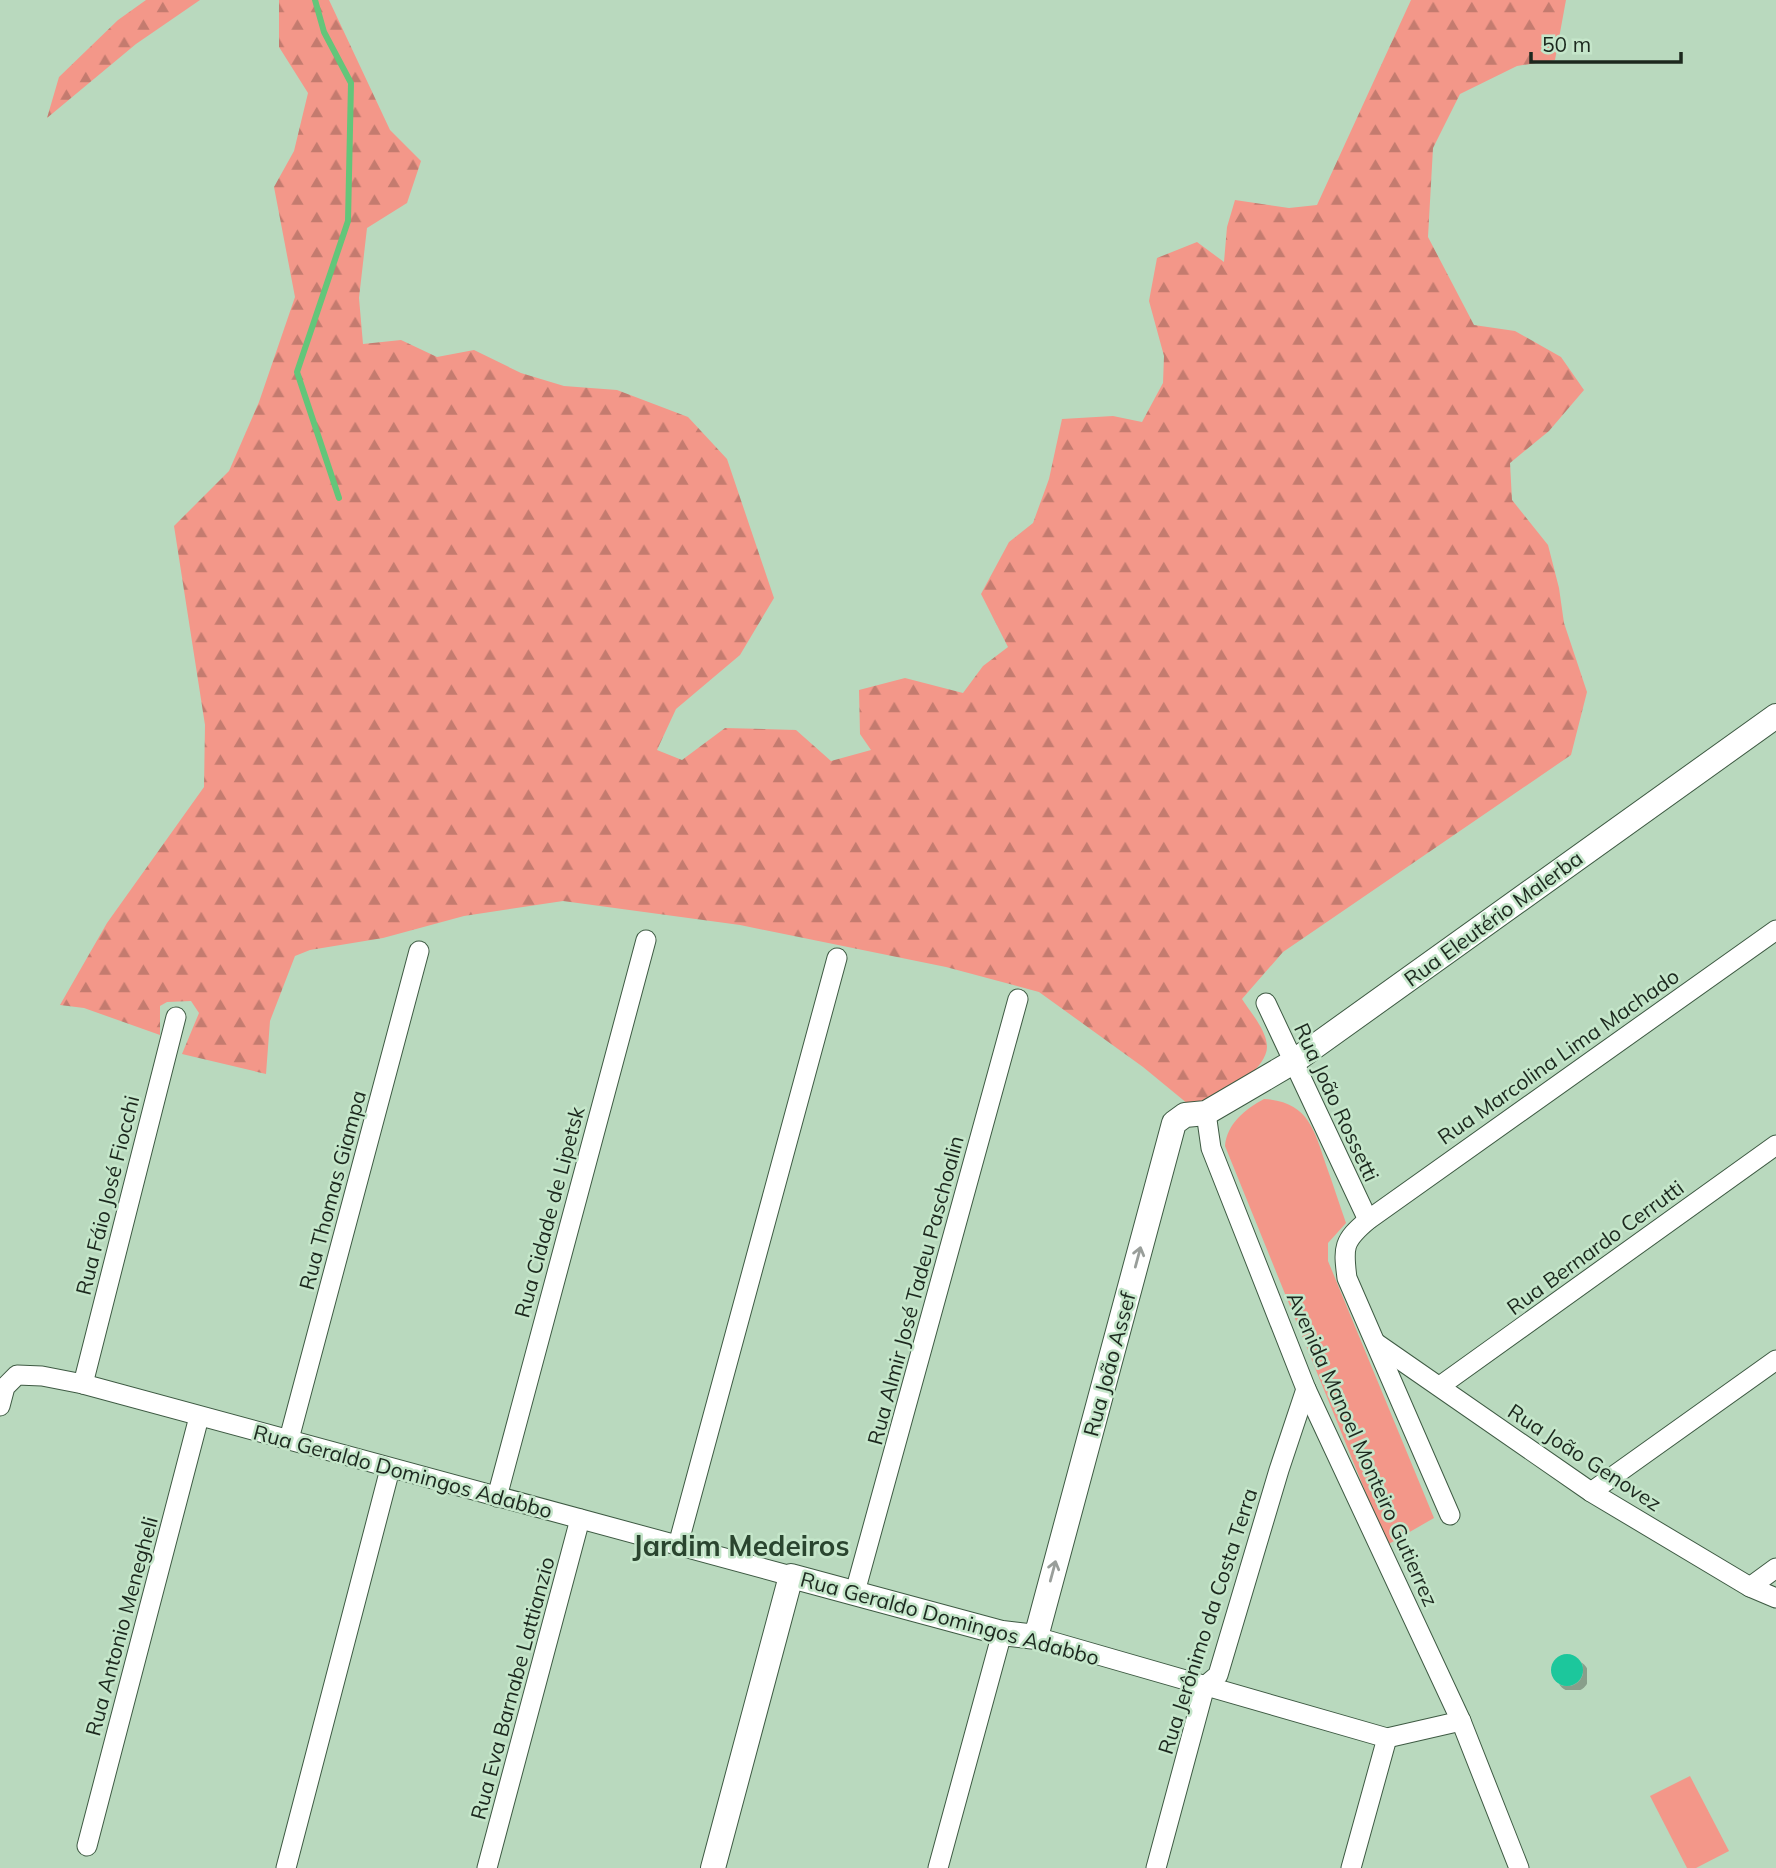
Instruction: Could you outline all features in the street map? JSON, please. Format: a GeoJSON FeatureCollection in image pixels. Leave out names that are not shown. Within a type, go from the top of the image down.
{"type":"FeatureCollection","features":[{"type":"Feature","properties":{"kind":"street","name":"Rua Eleutério Malerba"},"geometry":{"type":"LineString","coordinates":[[1206,1113],[1293,1062],[1776,716]]}},
{"type":"Feature","properties":{"kind":"street","name":"Rua Marcolina Lima Machado"},"geometry":{"type":"LineString","coordinates":[[1450,1516],[1347,1278],[1344,1245],[1352,1233],[1368,1220],[1776,930]]}},
{"type":"Feature","properties":{"kind":"street","name":"Rua Cidade de Lipetsk"},"geometry":{"type":"LineString","coordinates":[[496,1497],[646,940]]}},
{"type":"Feature","properties":{"kind":"street","name":"Rua Thomas Giampa"},"geometry":{"type":"LineString","coordinates":[[289,1439],[419,951]]}},
{"type":"Feature","properties":{"kind":"street"},"geometry":{"type":"LineString","coordinates":[[678,1545],[837,958]]}},
{"type":"Feature","properties":{"kind":"street","name":"Rua Almir José Tadeu Paschoalin"},"geometry":{"type":"LineString","coordinates":[[855,1592],[1018,999]]}},
{"type":"Feature","properties":{"kind":"street","name":"Rua João Rossetti"},"geometry":{"type":"LineString","coordinates":[[1266,1003],[1368,1220]]}},
{"type":"Feature","properties":{"kind":"street","name":"Rua Fáio José Fiocchi"},"geometry":{"type":"LineString","coordinates":[[83,1384],[176,1017]]}},
{"type":"Feature","properties":{"kind":"street","name":"Avenida Manoel Monteiro Gutierrez"},"geometry":{"type":"LineString","coordinates":[[1206,1113],[1211,1148],[1306,1389],[1461,1721],[1519,1868]]}},
{"type":"Feature","properties":{"kind":"street","name":"Rua João Assef"},"geometry":{"type":"LineString","coordinates":[[1037,1637],[1174,1123],[1185,1115],[1206,1113]]}},
{"type":"Feature","properties":{"kind":"street","name":"Rua Bernardo Cerrutti"},"geometry":{"type":"LineString","coordinates":[[1440,1386],[1776,1145]]}},
{"type":"Feature","properties":{"kind":"street","name":"Rua João Genovez"},"geometry":{"type":"LineString","coordinates":[[1376,1343],[1591,1492],[1750,1587],[1776,1598]]}},
{"type":"Feature","properties":{"kind":"street"},"geometry":{"type":"LineString","coordinates":[[1591,1492],[1776,1360]]}},
{"type":"Feature","properties":{"kind":"street","name":"Rua Geraldo Domingos Adabbo"},"geometry":{"type":"LineString","coordinates":[[0,1406],[5,1387],[11,1378],[17,1375],[26,1374],[83,1384],[1002,1633],[1037,1637],[1387,1738]]}},
{"type":"Feature","properties":{"kind":"street","name":"Rua Jerônimo da Costa Terra"},"geometry":{"type":"LineString","coordinates":[[1156,1868],[1205,1686],[1218,1675],[1306,1389]]}},
{"type":"Feature","properties":{"kind":"street","name":"Rua Antonio Menegheli"},"geometry":{"type":"LineString","coordinates":[[87,1846],[199,1416]]}},
{"type":"Feature","properties":{"kind":"street"},"geometry":{"type":"LineString","coordinates":[[286,1868],[390,1469]]}},
{"type":"Feature","properties":{"kind":"street","name":"Rua Eva Barnabe Lattianzio"},"geometry":{"type":"LineString","coordinates":[[487,1868],[580,1519]]}},
{"type":"Feature","properties":{"kind":"street"},"geometry":{"type":"LineString","coordinates":[[1750,1587],[1776,1568]]}},
{"type":"Feature","properties":{"kind":"street"},"geometry":{"type":"LineString","coordinates":[[713,1868],[792,1576]]}},
{"type":"Feature","properties":{"kind":"street"},"geometry":{"type":"LineString","coordinates":[[937,1868],[1002,1633]]}},
{"type":"Feature","properties":{"kind":"street"},"geometry":{"type":"LineString","coordinates":[[1351,1868],[1387,1738],[1461,1721]]}},
{"type":"Feature","properties":{"kind":"green space"},"geometry":{"type":"Polygon","coordinates":[[[146,0],[200,0],[136,44],[47,118],[59,77],[118,20],[146,0]]]}},
{"type":"Feature","properties":{"kind":"green space"},"geometry":{"type":"Polygon","coordinates":[[[279,0],[329,0],[390,130],[421,161],[407,203],[367,228],[359,298],[363,344],[401,340],[437,357],[474,350],[521,373],[564,386],[617,390],[688,417],[727,459],[774,598],[740,655],[676,709],[657,750],[682,760],[725,728],[796,730],[831,761],[871,750],[860,734],[859,690],[905,678],[963,693],[983,666],[1008,647],[981,594],[1009,542],[1033,523],[1049,479],[1062,419],[1113,416],[1142,422],[1163,383],[1164,356],[1149,301],[1157,258],[1197,242],[1224,262],[1227,227],[1235,200],[1289,208],[1317,205],[1411,0],[1566,0],[1555,60],[1517,66],[1460,94],[1433,148],[1428,237],[1474,325],[1515,331],[1561,357],[1584,390],[1549,431],[1510,463],[1512,500],[1548,545],[1559,588],[1564,623],[1587,692],[1571,755],[1283,952],[1242,999],[1258,1022],[1266,1041],[1267,1047],[1261,1062],[1247,1078],[1230,1091],[1202,1102],[1188,1104],[1143,1067],[1039,992],[946,967],[740,925],[563,901],[464,916],[383,938],[310,950],[295,956],[270,1021],[266,1074],[182,1054],[199,1013],[191,1001],[167,1002],[160,1006],[160,1035],[84,1008],[60,1005],[107,923],[204,787],[205,725],[174,526],[229,471],[259,402],[295,297],[274,187],[294,151],[308,93],[279,47],[279,0]]]}},
{"type":"Feature","properties":{"kind":"green space"},"geometry":{"type":"Polygon","coordinates":[[[1264,1099],[1291,1106],[1300,1112],[1313,1129],[1346,1223],[1328,1243],[1328,1261],[1434,1518],[1387,1545],[1225,1146],[1233,1124],[1250,1107],[1264,1099]]]}},
{"type":"Feature","properties":{"kind":"green space"},"geometry":{"type":"Polygon","coordinates":[[[1690,1776],[1729,1851],[1696,1868],[1687,1868],[1650,1796],[1690,1776]]]}},
{"type":"Feature","properties":{"kind":"building"},"geometry":{"type":"Polygon","coordinates":[[[1567,1654],[1578,1659],[1583,1670],[1578,1681],[1567,1686],[1556,1681],[1551,1670],[1556,1659],[1567,1654]]]}},
{"type":"Feature","properties":{"kind":"waterway"},"geometry":{"type":"LineString","coordinates":[[315,0],[324,32],[351,83],[348,221],[297,372],[339,498]]}},
{"type":"Feature","properties":{"kind":"district","name":"Jardim Medeiros"},"geometry":{"type":"Point","coordinates":[741,1545]}}]}
